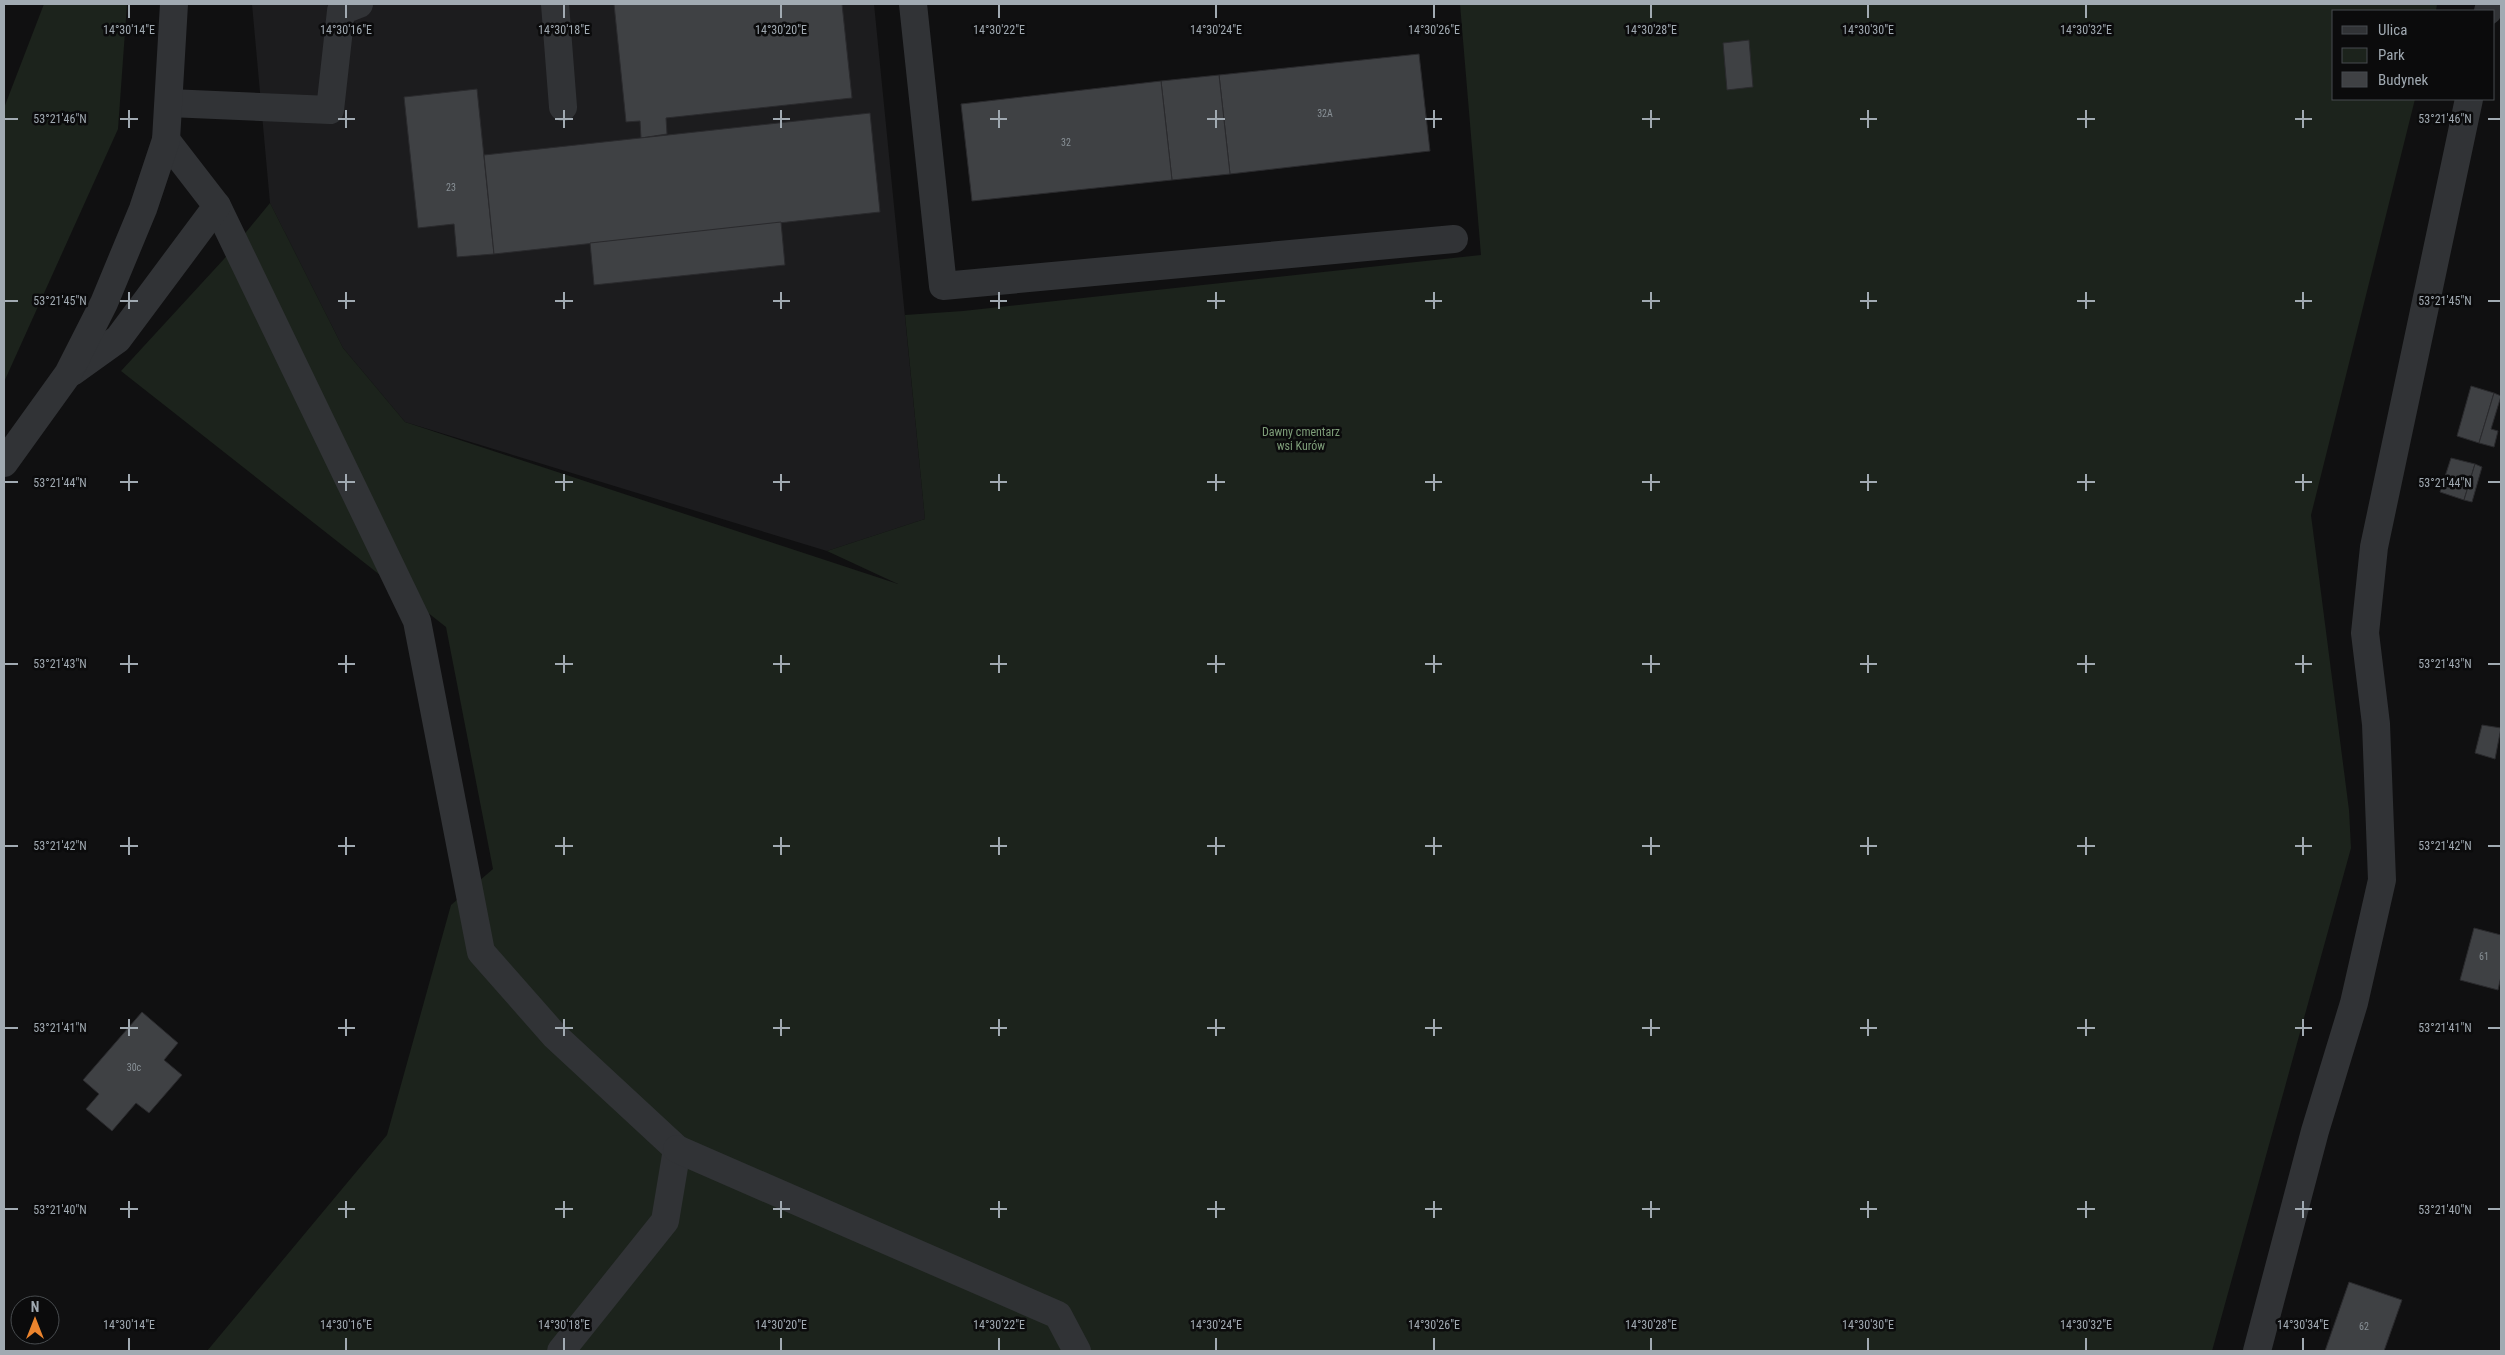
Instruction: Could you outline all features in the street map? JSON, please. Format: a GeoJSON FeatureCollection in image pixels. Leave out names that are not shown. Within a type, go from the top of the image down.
{"type":"FeatureCollection","features":[{"type":"Feature","properties":{"kind":"street"},"geometry":{"type":"LineString","coordinates":[[4,464],[68,374],[122,263],[166,140],[174,4]]}},
{"type":"Feature","properties":{"kind":"street"},"geometry":{"type":"LineString","coordinates":[[169,103],[330,110],[341,11],[359,4]]}},
{"type":"Feature","properties":{"kind":"street"},"geometry":{"type":"LineString","coordinates":[[555,4],[563,107]]}},
{"type":"Feature","properties":{"kind":"street"},"geometry":{"type":"LineString","coordinates":[[913,4],[943,286],[1454,239]]}},
{"type":"Feature","properties":{"kind":"street"},"geometry":{"type":"LineString","coordinates":[[2257,1351],[2315,1131],[2354,1003],[2382,880],[2376,724],[2365,633],[2374,547],[2469,100]]}},
{"type":"Feature","properties":{"kind":"street"},"geometry":{"type":"LineString","coordinates":[[166,140],[217,206],[418,621],[481,952],[555,1036],[676,1149],[1058,1315],[1077,1351]]}},
{"type":"Feature","properties":{"kind":"street"},"geometry":{"type":"LineString","coordinates":[[68,374],[118,339],[217,206]]}},
{"type":"Feature","properties":{"kind":"street"},"geometry":{"type":"LineString","coordinates":[[561,1351],[665,1221],[676,1149]]}},
{"type":"Feature","properties":{"kind":"shaded area"},"geometry":{"type":"Polygon","coordinates":[[[252,4],[874,4],[925,519],[827,551],[405,422],[343,348],[270,203],[252,4]]]}},
{"type":"Feature","properties":{"kind":"green space"},"geometry":{"type":"Polygon","coordinates":[[[44,4],[127,4],[118,129],[4,382],[4,108],[44,4]]]}},
{"type":"Feature","properties":{"kind":"green space","name":"Dawny cmentarz wsi Kurów"},"geometry":{"type":"Polygon","coordinates":[[[1460,4],[2437,4],[2436,10],[2332,10],[2332,100],[2415,100],[2311,515],[2349,810],[2351,848],[2212,1351],[207,1351],[387,1135],[451,905],[493,869],[446,627],[121,371],[224,259],[270,203],[343,348],[405,422],[898,584],[827,551],[925,519],[905,315],[963,311],[1481,255],[1460,4]]]}},
{"type":"Feature","properties":{"kind":"building"},"geometry":{"type":"Polygon","coordinates":[[[614,4],[842,4],[852,98],[666,118],[667,134],[641,138],[640,121],[626,122],[614,4]]]}},
{"type":"Feature","properties":{"kind":"building"},"geometry":{"type":"Polygon","coordinates":[[[1749,40],[1753,87],[1727,90],[1723,43],[1749,40]]]}},
{"type":"Feature","properties":{"kind":"building"},"geometry":{"type":"Polygon","coordinates":[[[1419,54],[1430,151],[1230,174],[1219,75],[1419,54]]]}},
{"type":"Feature","properties":{"kind":"building"},"geometry":{"type":"Polygon","coordinates":[[[1219,75],[1230,174],[1172,180],[1161,81],[1219,75]]]}},
{"type":"Feature","properties":{"kind":"building"},"geometry":{"type":"Polygon","coordinates":[[[1161,81],[1172,180],[972,201],[961,104],[1161,81]]]}},
{"type":"Feature","properties":{"kind":"building"},"geometry":{"type":"Polygon","coordinates":[[[477,89],[494,254],[457,257],[454,224],[418,228],[404,97],[477,89]]]}},
{"type":"Feature","properties":{"kind":"building"},"geometry":{"type":"Polygon","coordinates":[[[870,113],[880,212],[494,254],[484,155],[870,113]]]}},
{"type":"Feature","properties":{"kind":"building"},"geometry":{"type":"Polygon","coordinates":[[[781,222],[785,265],[594,285],[590,243],[781,222]]]}},
{"type":"Feature","properties":{"kind":"building"},"geometry":{"type":"Polygon","coordinates":[[[2471,386],[2494,393],[2479,443],[2457,436],[2471,386]]]}},
{"type":"Feature","properties":{"kind":"building"},"geometry":{"type":"Polygon","coordinates":[[[2494,393],[2501,396],[2491,429],[2498,431],[2494,447],[2479,443],[2494,393]]]}},
{"type":"Feature","properties":{"kind":"building"},"geometry":{"type":"Polygon","coordinates":[[[2451,458],[2475,464],[2464,500],[2440,492],[2451,458]]]}},
{"type":"Feature","properties":{"kind":"building"},"geometry":{"type":"Polygon","coordinates":[[[2475,464],[2482,467],[2472,502],[2464,500],[2475,464]]]}},
{"type":"Feature","properties":{"kind":"building"},"geometry":{"type":"Polygon","coordinates":[[[2482,725],[2501,728],[2495,759],[2475,753],[2482,725]]]}},
{"type":"Feature","properties":{"kind":"building"},"geometry":{"type":"Polygon","coordinates":[[[2474,928],[2501,935],[2501,976],[2498,990],[2460,980],[2474,928]]]}},
{"type":"Feature","properties":{"kind":"building"},"geometry":{"type":"Polygon","coordinates":[[[142,1012],[178,1043],[164,1060],[182,1075],[149,1113],[136,1103],[112,1131],[86,1109],[99,1094],[83,1080],[142,1012]]]}},
{"type":"Feature","properties":{"kind":"building"},"geometry":{"type":"Polygon","coordinates":[[[2349,1282],[2402,1300],[2384,1351],[2325,1351],[2349,1282]]]}}]}
